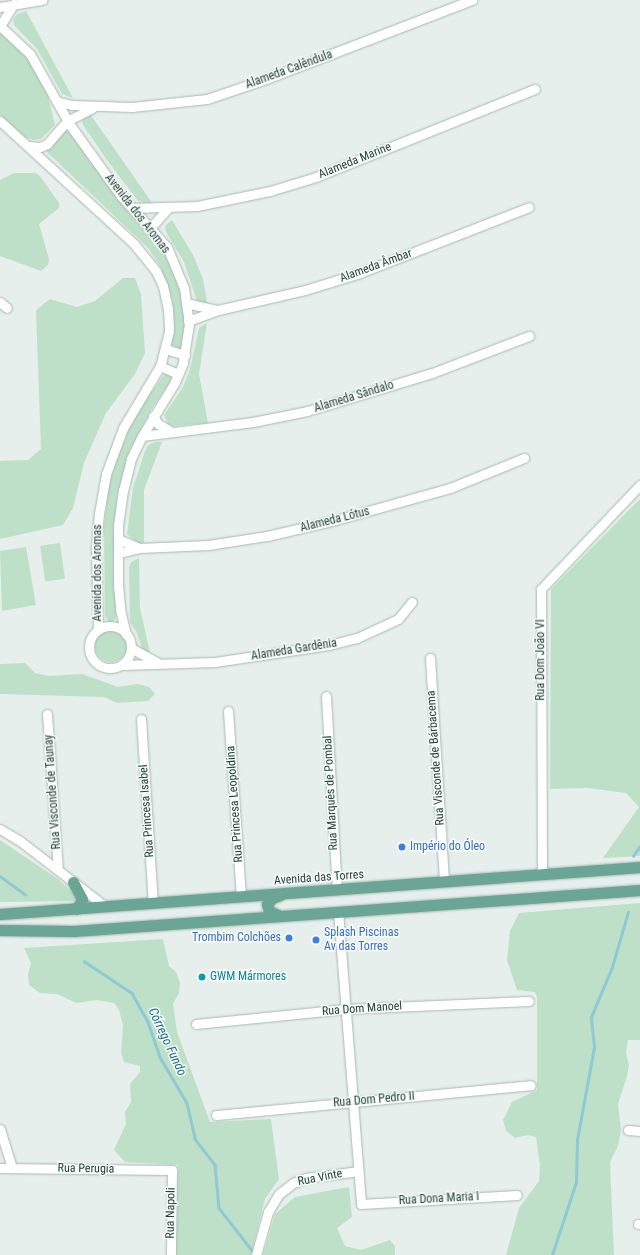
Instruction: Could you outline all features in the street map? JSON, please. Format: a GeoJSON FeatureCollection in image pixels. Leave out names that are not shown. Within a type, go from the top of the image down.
{"type":"FeatureCollection","features":[{"type":"Feature","properties":{"kind":"main road","name":"Avenida das Torres"},"geometry":{"type":"LineString","coordinates":[[0,914],[640,867]]}},
{"type":"Feature","properties":{"kind":"main road"},"geometry":{"type":"LineString","coordinates":[[73,882],[82,898],[77,909]]}},
{"type":"Feature","properties":{"kind":"main road"},"geometry":{"type":"LineString","coordinates":[[0,937],[278,915],[640,890]]}},
{"type":"Feature","properties":{"kind":"main road"},"geometry":{"type":"LineString","coordinates":[[278,915],[269,911],[269,900],[278,896],[304,892]]}},
{"type":"Feature","properties":{"kind":"main road"},"geometry":{"type":"LineString","coordinates":[[0,930],[74,931]]}},
{"type":"Feature","properties":{"kind":"street"},"geometry":{"type":"LineString","coordinates":[[0,7],[42,0]]}},
{"type":"Feature","properties":{"kind":"street","name":"Alameda Calêndula"},"geometry":{"type":"LineString","coordinates":[[56,101],[99,106],[168,104],[206,99],[266,80],[472,0]]}},
{"type":"Feature","properties":{"kind":"street"},"geometry":{"type":"LineString","coordinates":[[0,26],[14,4]]}},
{"type":"Feature","properties":{"kind":"street","name":"Avenida dos Aromas"},"geometry":{"type":"LineString","coordinates":[[0,26],[30,54],[67,121],[132,208],[151,227],[166,248],[178,270],[186,303],[188,320],[185,355],[178,374],[153,416],[131,459],[123,490],[118,553],[120,609],[126,634]]}},
{"type":"Feature","properties":{"kind":"street","name":"Alameda Marine"},"geometry":{"type":"LineString","coordinates":[[132,208],[197,206],[270,191],[316,177],[535,89]]}},
{"type":"Feature","properties":{"kind":"street","name":"Alameda Calêndula"},"geometry":{"type":"LineString","coordinates":[[27,146],[40,147],[47,144],[67,121],[85,110],[99,106]]}},
{"type":"Feature","properties":{"kind":"street","name":"Avenida dos Aromas"},"geometry":{"type":"LineString","coordinates":[[0,121],[114,224],[156,271],[163,286],[168,309],[166,349],[160,366],[123,428],[106,474],[98,513],[96,550],[98,630]]}},
{"type":"Feature","properties":{"kind":"street","name":"Alameda Âmbar"},"geometry":{"type":"LineString","coordinates":[[188,320],[218,310],[290,294],[360,273],[529,207]]}},
{"type":"Feature","properties":{"kind":"street"},"geometry":{"type":"LineString","coordinates":[[151,227],[168,208]]}},
{"type":"Feature","properties":{"kind":"street","name":"Alameda Âmbar"},"geometry":{"type":"LineString","coordinates":[[186,303],[218,310]]}},
{"type":"Feature","properties":{"kind":"street","name":"Alameda Sândalo"},"geometry":{"type":"LineString","coordinates":[[142,436],[253,422],[307,411],[432,373],[529,336]]}},
{"type":"Feature","properties":{"kind":"street"},"geometry":{"type":"LineString","coordinates":[[166,349],[185,355]]}},
{"type":"Feature","properties":{"kind":"street"},"geometry":{"type":"LineString","coordinates":[[160,366],[178,374]]}},
{"type":"Feature","properties":{"kind":"street"},"geometry":{"type":"LineString","coordinates":[[153,416],[158,424],[172,432]]}},
{"type":"Feature","properties":{"kind":"street","name":"Alameda Lótus"},"geometry":{"type":"LineString","coordinates":[[118,553],[139,548],[215,544],[267,536],[332,521],[450,488],[524,458]]}},
{"type":"Feature","properties":{"kind":"street","name":"Rua Dom João VI"},"geometry":{"type":"LineString","coordinates":[[542,874],[541,589],[640,485]]}},
{"type":"Feature","properties":{"kind":"street","name":"Alameda Lótus"},"geometry":{"type":"LineString","coordinates":[[118,540],[139,548]]}},
{"type":"Feature","properties":{"kind":"street","name":"Alameda Gardênia"},"geometry":{"type":"LineString","coordinates":[[122,665],[163,665],[278,654],[329,645],[357,638],[398,619],[412,602]]}},
{"type":"Feature","properties":{"kind":"street"},"geometry":{"type":"LineString","coordinates":[[131,648],[122,665],[104,668],[93,662],[88,643],[98,630],[112,626],[126,634],[131,648],[163,665]]}},
{"type":"Feature","properties":{"kind":"street","name":"Rua Visconde de Bárbacema"},"geometry":{"type":"LineString","coordinates":[[430,658],[444,882]]}},
{"type":"Feature","properties":{"kind":"street","name":"Rua Marquês de Pombal"},"geometry":{"type":"LineString","coordinates":[[326,696],[337,890]]}},
{"type":"Feature","properties":{"kind":"street","name":"Rua Princesa Leopoldina"},"geometry":{"type":"LineString","coordinates":[[228,711],[241,897]]}},
{"type":"Feature","properties":{"kind":"street","name":"Rua Visconde de Taunay"},"geometry":{"type":"LineString","coordinates":[[47,714],[58,870]]}},
{"type":"Feature","properties":{"kind":"street","name":"Rua Princesa Isabel"},"geometry":{"type":"LineString","coordinates":[[141,719],[153,903]]}},
{"type":"Feature","properties":{"kind":"street"},"geometry":{"type":"LineString","coordinates":[[0,829],[20,841],[106,906]]}},
{"type":"Feature","properties":{"kind":"street"},"geometry":{"type":"LineString","coordinates":[[338,911],[352,1102],[359,1171]]}},
{"type":"Feature","properties":{"kind":"street","name":"Rua Dom Manoel"},"geometry":{"type":"LineString","coordinates":[[196,1024],[345,1009],[529,1001]]}},
{"type":"Feature","properties":{"kind":"street","name":"Rua Dom Pedro II"},"geometry":{"type":"LineString","coordinates":[[216,1114],[531,1085]]}},
{"type":"Feature","properties":{"kind":"street"},"geometry":{"type":"LineString","coordinates":[[0,1129],[12,1168]]}},
{"type":"Feature","properties":{"kind":"street"},"geometry":{"type":"LineString","coordinates":[[628,1130],[640,1131]]}},
{"type":"Feature","properties":{"kind":"street","name":"Rua Perugia"},"geometry":{"type":"LineString","coordinates":[[0,1168],[172,1170]]}},
{"type":"Feature","properties":{"kind":"street","name":"Rua Napoli"},"geometry":{"type":"LineString","coordinates":[[171,1255],[172,1170]]}},
{"type":"Feature","properties":{"kind":"street","name":"Rua Dona Maria I"},"geometry":{"type":"LineString","coordinates":[[359,1171],[360,1204],[517,1195]]}},
{"type":"Feature","properties":{"kind":"street","name":"Rua Vinte"},"geometry":{"type":"LineString","coordinates":[[256,1255],[273,1202],[293,1183],[306,1178],[359,1171]]}},
{"type":"Feature","properties":{"kind":"green space"},"geometry":{"type":"Polygon","coordinates":[[[26,11],[73,98],[62,94],[37,49],[14,25],[13,20],[17,14],[26,11]]]}},
{"type":"Feature","properties":{"kind":"green space"},"geometry":{"type":"Polygon","coordinates":[[[0,31],[32,63],[48,96],[55,125],[41,139],[33,140],[25,137],[0,115],[0,31]]]}},
{"type":"Feature","properties":{"kind":"green space"},"geometry":{"type":"Polygon","coordinates":[[[90,114],[153,204],[138,201],[107,160],[83,125],[82,120],[90,114]]]}},
{"type":"Feature","properties":{"kind":"green space"},"geometry":{"type":"Polygon","coordinates":[[[64,130],[69,132],[113,192],[166,255],[181,292],[185,321],[181,349],[172,345],[173,301],[160,266],[148,248],[47,152],[47,148],[64,130]]]}},
{"type":"Feature","properties":{"kind":"green space"},"geometry":{"type":"Polygon","coordinates":[[[14,173],[36,173],[40,176],[59,203],[59,208],[39,224],[49,259],[48,265],[41,271],[0,256],[0,180],[14,173]]]}},
{"type":"Feature","properties":{"kind":"green space"},"geometry":{"type":"Polygon","coordinates":[[[172,220],[193,255],[203,279],[208,307],[198,304],[184,262],[166,232],[165,226],[172,220]]]}},
{"type":"Feature","properties":{"kind":"green space"},"geometry":{"type":"Polygon","coordinates":[[[123,278],[135,278],[141,294],[145,353],[135,374],[106,413],[84,463],[73,508],[63,525],[0,539],[0,461],[28,460],[41,449],[36,310],[50,299],[77,307],[95,301],[123,278]]]}},
{"type":"Feature","properties":{"kind":"green space"},"geometry":{"type":"Polygon","coordinates":[[[207,323],[199,374],[208,423],[173,426],[168,424],[164,415],[183,387],[190,369],[199,328],[207,323]]]}},
{"type":"Feature","properties":{"kind":"green space"},"geometry":{"type":"Polygon","coordinates":[[[165,373],[171,375],[170,382],[151,410],[130,450],[117,494],[114,542],[116,616],[115,620],[109,623],[105,615],[104,528],[109,486],[117,458],[134,417],[165,373]]]}},
{"type":"Feature","properties":{"kind":"green space"},"geometry":{"type":"Polygon","coordinates":[[[155,442],[162,442],[144,490],[144,543],[137,543],[127,534],[133,488],[145,451],[148,445],[155,442]]]}},
{"type":"Feature","properties":{"kind":"green space"},"geometry":{"type":"Polygon","coordinates":[[[640,499],[640,856],[603,858],[639,807],[626,793],[587,788],[550,789],[551,589],[640,499]]]}},
{"type":"Feature","properties":{"kind":"green space"},"geometry":{"type":"Polygon","coordinates":[[[60,543],[65,579],[45,581],[40,546],[60,543]]]}},
{"type":"Feature","properties":{"kind":"green space"},"geometry":{"type":"Polygon","coordinates":[[[26,547],[36,605],[2,611],[0,551],[26,547]]]}},
{"type":"Feature","properties":{"kind":"green space"},"geometry":{"type":"Polygon","coordinates":[[[139,558],[140,608],[151,657],[143,652],[137,633],[130,622],[129,568],[131,562],[139,558]]]}},
{"type":"Feature","properties":{"kind":"green space"},"geometry":{"type":"Polygon","coordinates":[[[108,630],[114,630],[124,637],[127,646],[126,652],[120,659],[114,662],[108,662],[98,655],[95,649],[95,643],[102,633],[108,630]]]}},
{"type":"Feature","properties":{"kind":"green space"},"geometry":{"type":"Polygon","coordinates":[[[25,663],[35,673],[49,676],[82,674],[118,687],[137,684],[149,687],[155,694],[148,701],[117,703],[104,697],[0,694],[0,664],[25,663]]]}},
{"type":"Feature","properties":{"kind":"green space"},"geometry":{"type":"Polygon","coordinates":[[[0,840],[58,879],[77,896],[76,901],[0,902],[0,840]]]}},
{"type":"Feature","properties":{"kind":"green space"},"geometry":{"type":"Polygon","coordinates":[[[640,903],[640,1040],[628,1040],[626,1053],[629,1065],[618,1104],[621,1130],[618,1146],[610,1162],[614,1255],[506,1255],[519,1208],[539,1181],[540,1165],[536,1137],[528,1135],[515,1138],[506,1131],[503,1120],[512,1102],[537,1090],[537,998],[535,992],[517,990],[507,960],[510,931],[519,913],[640,903]]]}},
{"type":"Feature","properties":{"kind":"green space"},"geometry":{"type":"Polygon","coordinates":[[[163,939],[169,966],[176,972],[180,983],[179,993],[173,1004],[177,1032],[210,1122],[271,1119],[279,1179],[265,1199],[251,1255],[175,1255],[178,1165],[125,1162],[114,1150],[126,1124],[125,1112],[131,1102],[130,1084],[140,1072],[140,1066],[124,1062],[121,1053],[123,1025],[119,1010],[114,1003],[97,1000],[76,1003],[57,994],[40,993],[29,985],[28,974],[31,963],[24,948],[163,939]]]}},
{"type":"Feature","properties":{"kind":"green space"},"geometry":{"type":"Polygon","coordinates":[[[349,1187],[352,1217],[337,1228],[345,1246],[361,1250],[390,1240],[395,1246],[395,1255],[263,1255],[275,1214],[295,1197],[349,1187]]]}},
{"type":"Feature","properties":{"kind":"waterway"},"geometry":{"type":"LineString","coordinates":[[633,856],[640,846]]}},
{"type":"Feature","properties":{"kind":"waterway","name":"Córrego Fundo"},"geometry":{"type":"LineString","coordinates":[[0,876],[25,894]]}},
{"type":"Feature","properties":{"kind":"waterway"},"geometry":{"type":"LineString","coordinates":[[552,1255],[576,1182],[577,1140],[594,1047],[591,1017],[612,967],[628,912]]}},
{"type":"Feature","properties":{"kind":"waterway","name":"Córrego Fundo"},"geometry":{"type":"LineString","coordinates":[[84,961],[132,993],[148,1022],[160,1057],[187,1103],[195,1139],[215,1165],[219,1208],[255,1254]]}},
{"type":"Feature","properties":{"kind":"place","name":"Império do Óleo"},"geometry":{"type":"Point","coordinates":[402,847]}},
{"type":"Feature","properties":{"kind":"place","name":"Trombim Colchões"},"geometry":{"type":"Point","coordinates":[289,938]}},
{"type":"Feature","properties":{"kind":"place","name":"Splash Piscinas Av das Torres"},"geometry":{"type":"Point","coordinates":[316,940]}},
{"type":"Feature","properties":{"kind":"place","name":"GWM Mármores"},"geometry":{"type":"Point","coordinates":[202,977]}}]}
